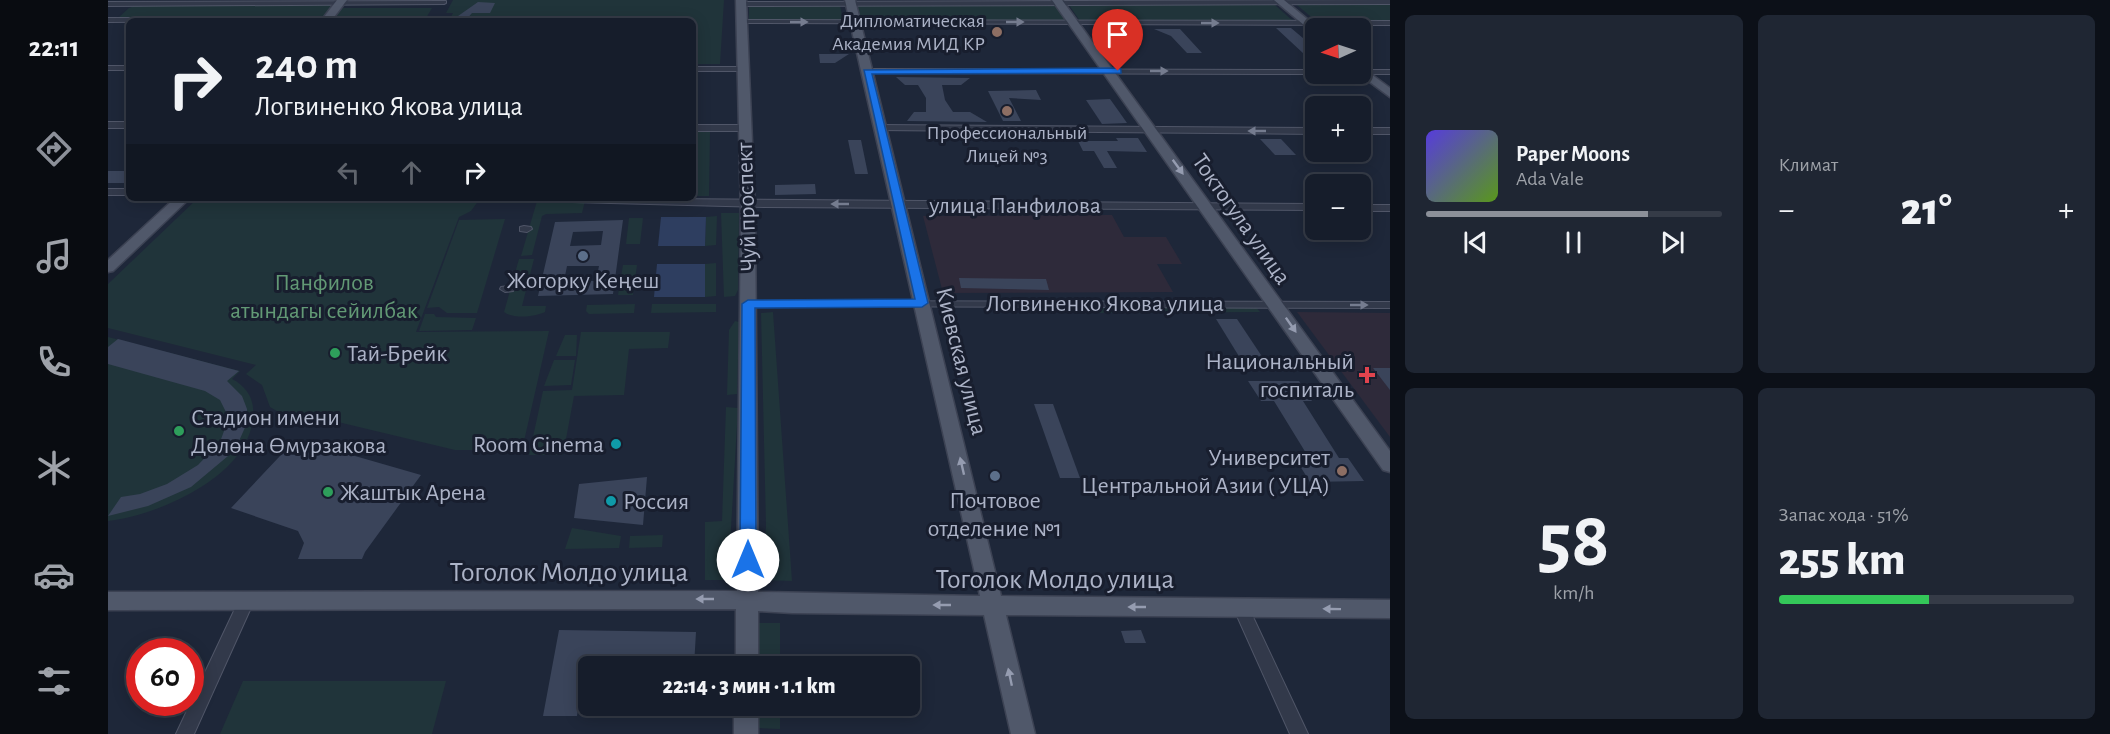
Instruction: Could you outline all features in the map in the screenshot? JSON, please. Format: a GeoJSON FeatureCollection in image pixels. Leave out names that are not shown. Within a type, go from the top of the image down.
{"type":"FeatureCollection","features":[{"type":"Feature","properties":{"kind":"main road"},"geometry":{"type":"LineString","coordinates":[[328,18],[341,1]]}},
{"type":"Feature","properties":{"kind":"main road","name":"Токтогула улица"},"geometry":{"type":"LineString","coordinates":[[1058,1],[1390,465]]}},
{"type":"Feature","properties":{"kind":"main road"},"geometry":{"type":"LineString","coordinates":[[1280,1],[1305,23]]}},
{"type":"Feature","properties":{"kind":"main road","name":"Чуй проспект"},"geometry":{"type":"LineString","coordinates":[[741,2],[741,69],[748,203],[747,656]]}},
{"type":"Feature","properties":{"kind":"main road","name":"Киевская улица"},"geometry":{"type":"LineString","coordinates":[[851,2],[1023,734]]}},
{"type":"Feature","properties":{"kind":"main road"},"geometry":{"type":"LineString","coordinates":[[1371,79],[1390,94]]}},
{"type":"Feature","properties":{"kind":"main road"},"geometry":{"type":"LineString","coordinates":[[108,268],[180,201]]}},
{"type":"Feature","properties":{"kind":"main road","name":"Тоголок Молдо улица"},"geometry":{"type":"LineString","coordinates":[[108,601],[722,599],[792,604],[1390,609]]}},
{"type":"Feature","properties":{"kind":"main road"},"geometry":{"type":"LineString","coordinates":[[746,716],[746,734]]}},
{"type":"Feature","properties":{"kind":"street"},"geometry":{"type":"LineString","coordinates":[[108,4],[445,1]]}},
{"type":"Feature","properties":{"kind":"street"},"geometry":{"type":"LineString","coordinates":[[434,18],[445,1]]}},
{"type":"Feature","properties":{"kind":"street"},"geometry":{"type":"LineString","coordinates":[[741,2],[1387,2]]}},
{"type":"Feature","properties":{"kind":"street"},"geometry":{"type":"LineString","coordinates":[[108,20],[126,20]]}},
{"type":"Feature","properties":{"kind":"street"},"geometry":{"type":"LineString","coordinates":[[741,22],[1305,23]]}},
{"type":"Feature","properties":{"kind":"street"},"geometry":{"type":"LineString","coordinates":[[1371,23],[1390,23]]}},
{"type":"Feature","properties":{"kind":"street"},"geometry":{"type":"LineString","coordinates":[[108,68],[126,68]]}},
{"type":"Feature","properties":{"kind":"street"},"geometry":{"type":"LineString","coordinates":[[696,69],[741,69]]}},
{"type":"Feature","properties":{"kind":"street"},"geometry":{"type":"LineString","coordinates":[[867,71],[1305,72]]}},
{"type":"Feature","properties":{"kind":"street"},"geometry":{"type":"LineString","coordinates":[[1371,71],[1390,72]]}},
{"type":"Feature","properties":{"kind":"street"},"geometry":{"type":"LineString","coordinates":[[110,127],[126,125]]}},
{"type":"Feature","properties":{"kind":"street"},"geometry":{"type":"LineString","coordinates":[[696,128],[744,128]]}},
{"type":"Feature","properties":{"kind":"street"},"geometry":{"type":"LineString","coordinates":[[880,128],[1305,131]]}},
{"type":"Feature","properties":{"kind":"street"},"geometry":{"type":"LineString","coordinates":[[1371,131],[1390,131]]}},
{"type":"Feature","properties":{"kind":"street"},"geometry":{"type":"LineString","coordinates":[[108,192],[126,192]]}},
{"type":"Feature","properties":{"kind":"street","name":"улица Панфилова"},"geometry":{"type":"LineString","coordinates":[[662,201],[1305,207]]}},
{"type":"Feature","properties":{"kind":"street"},"geometry":{"type":"LineString","coordinates":[[1371,208],[1390,208]]}},
{"type":"Feature","properties":{"kind":"street","name":"Логвиненко Якова улица"},"geometry":{"type":"LineString","coordinates":[[748,304],[1390,305]]}},
{"type":"Feature","properties":{"kind":"street"},"geometry":{"type":"LineString","coordinates":[[185,734],[246,601]]}},
{"type":"Feature","properties":{"kind":"street"},"geometry":{"type":"LineString","coordinates":[[1241,607],[1299,734]]}},
{"type":"Feature","properties":{"kind":"shaded area"},"geometry":{"type":"Polygon","coordinates":[[[1112,215],[1124,237],[1166,237],[1182,264],[1157,264],[1173,292],[943,293],[923,216],[1112,215]]]}},
{"type":"Feature","properties":{"kind":"shaded area","name":"Национальный госпиталь"},"geometry":{"type":"Polygon","coordinates":[[[1297,312],[1390,313],[1390,437],[1297,312]]]}},
{"type":"Feature","properties":{"kind":"green space"},"geometry":{"type":"Polygon","coordinates":[[[453,0],[724,0],[720,64],[696,64],[696,18],[450,18],[453,13],[446,13],[453,0]]]}},
{"type":"Feature","properties":{"kind":"green space"},"geometry":{"type":"Polygon","coordinates":[[[137,5],[334,5],[322,17],[118,18],[129,8],[137,5]]]}},
{"type":"Feature","properties":{"kind":"green space"},"geometry":{"type":"Polygon","coordinates":[[[749,5],[840,5],[843,21],[749,21],[749,5]]]}},
{"type":"Feature","properties":{"kind":"green space"},"geometry":{"type":"Polygon","coordinates":[[[853,5],[1057,5],[1067,21],[857,21],[853,5]]]}},
{"type":"Feature","properties":{"kind":"green space"},"geometry":{"type":"Polygon","coordinates":[[[1069,5],[1275,5],[1293,21],[1080,21],[1069,5]]]}},
{"type":"Feature","properties":{"kind":"green space"},"geometry":{"type":"Polygon","coordinates":[[[1297,5],[1390,5],[1390,21],[1371,21],[1371,18],[1312,18],[1297,5]]]}},
{"type":"Feature","properties":{"kind":"green space"},"geometry":{"type":"Polygon","coordinates":[[[343,8],[432,8],[426,18],[334,17],[343,8]]]}},
{"type":"Feature","properties":{"kind":"green space"},"geometry":{"type":"Polygon","coordinates":[[[696,132],[710,132],[709,196],[696,196],[696,132]]]}},
{"type":"Feature","properties":{"kind":"green space","name":"Панфилов атындагы сейилбак"},"geometry":{"type":"Polygon","coordinates":[[[195,201],[438,203],[439,201],[478,201],[471,211],[459,217],[416,332],[549,331],[522,450],[455,450],[317,417],[294,421],[270,407],[262,385],[246,374],[256,365],[108,328],[108,284],[195,201]]]}},
{"type":"Feature","properties":{"kind":"green space"},"geometry":{"type":"Polygon","coordinates":[[[537,201],[585,201],[582,213],[542,216],[532,255],[521,256],[537,201]]]}},
{"type":"Feature","properties":{"kind":"green space"},"geometry":{"type":"Polygon","coordinates":[[[721,213],[739,213],[738,290],[735,296],[724,297],[721,213]]]}},
{"type":"Feature","properties":{"kind":"green space"},"geometry":{"type":"Polygon","coordinates":[[[717,216],[716,245],[705,246],[706,217],[717,216]]]}},
{"type":"Feature","properties":{"kind":"green space"},"geometry":{"type":"Polygon","coordinates":[[[629,218],[643,218],[640,244],[626,244],[629,218]]]}},
{"type":"Feature","properties":{"kind":"green space"},"geometry":{"type":"Polygon","coordinates":[[[505,219],[477,313],[447,313],[439,307],[427,308],[459,220],[505,219]]]}},
{"type":"Feature","properties":{"kind":"green space"},"geometry":{"type":"Polygon","coordinates":[[[519,259],[534,259],[522,306],[546,306],[545,312],[536,315],[513,316],[504,312],[519,259]]]}},
{"type":"Feature","properties":{"kind":"green space"},"geometry":{"type":"Polygon","coordinates":[[[716,263],[716,296],[705,297],[705,264],[716,263]]]}},
{"type":"Feature","properties":{"kind":"green space"},"geometry":{"type":"Polygon","coordinates":[[[623,265],[637,265],[633,295],[618,295],[623,265]]]}},
{"type":"Feature","properties":{"kind":"green space"},"geometry":{"type":"Polygon","coordinates":[[[635,304],[634,313],[589,314],[586,311],[587,305],[635,304]]]}},
{"type":"Feature","properties":{"kind":"green space"},"geometry":{"type":"Polygon","coordinates":[[[652,304],[716,304],[716,312],[651,313],[652,304]]]}},
{"type":"Feature","properties":{"kind":"green space"},"geometry":{"type":"Polygon","coordinates":[[[1093,307],[1256,307],[1260,312],[1096,313],[1093,307]]]}},
{"type":"Feature","properties":{"kind":"green space"},"geometry":{"type":"Polygon","coordinates":[[[773,312],[792,581],[763,580],[766,526],[761,313],[773,312]]]}},
{"type":"Feature","properties":{"kind":"green space"},"geometry":{"type":"Polygon","coordinates":[[[425,314],[434,314],[436,317],[476,318],[472,330],[419,331],[425,314]]]}},
{"type":"Feature","properties":{"kind":"green space"},"geometry":{"type":"Polygon","coordinates":[[[735,321],[739,322],[737,394],[727,395],[729,330],[735,321]]]}},
{"type":"Feature","properties":{"kind":"green space"},"geometry":{"type":"Polygon","coordinates":[[[581,332],[670,332],[668,348],[629,349],[624,395],[574,396],[563,455],[529,455],[543,391],[572,390],[581,332]]]}},
{"type":"Feature","properties":{"kind":"green space"},"geometry":{"type":"Polygon","coordinates":[[[565,335],[577,335],[576,356],[556,356],[565,335]]]}},
{"type":"Feature","properties":{"kind":"green space","name":"Стадион имени Дөлөна Өмүрзакова"},"geometry":{"type":"Polygon","coordinates":[[[108,337],[240,371],[232,379],[241,385],[251,399],[253,416],[248,437],[236,457],[219,474],[176,501],[152,511],[108,521],[108,337]]]}},
{"type":"Feature","properties":{"kind":"green space"},"geometry":{"type":"Polygon","coordinates":[[[554,360],[575,360],[571,385],[544,386],[554,360]]]}},
{"type":"Feature","properties":{"kind":"green space"},"geometry":{"type":"Polygon","coordinates":[[[726,407],[738,408],[728,580],[705,580],[705,522],[722,521],[726,407]]]}},
{"type":"Feature","properties":{"kind":"green space"},"geometry":{"type":"Polygon","coordinates":[[[572,528],[621,536],[619,548],[565,549],[572,528]]]}},
{"type":"Feature","properties":{"kind":"green space"},"geometry":{"type":"Polygon","coordinates":[[[663,535],[662,547],[629,548],[630,536],[663,535]]]}},
{"type":"Feature","properties":{"kind":"green space"},"geometry":{"type":"Polygon","coordinates":[[[759,623],[780,623],[780,656],[759,656],[759,623]]]}},
{"type":"Feature","properties":{"kind":"green space"},"geometry":{"type":"Polygon","coordinates":[[[243,681],[446,681],[432,734],[220,734],[243,681]]]}},
{"type":"Feature","properties":{"kind":"green space"},"geometry":{"type":"Polygon","coordinates":[[[758,716],[780,716],[780,729],[758,728],[758,716]]]}},
{"type":"Feature","properties":{"kind":"water"},"geometry":{"type":"Polygon","coordinates":[[[661,217],[706,217],[705,246],[658,246],[661,217]]]}},
{"type":"Feature","properties":{"kind":"water"},"geometry":{"type":"Polygon","coordinates":[[[657,264],[705,264],[705,297],[654,297],[657,264]]]}},
{"type":"Feature","properties":{"kind":"building"},"geometry":{"type":"Polygon","coordinates":[[[478,2],[495,3],[490,13],[472,13],[468,18],[455,18],[478,2]]]}},
{"type":"Feature","properties":{"kind":"building"},"geometry":{"type":"Polygon","coordinates":[[[1276,28],[1291,28],[1305,40],[1304,54],[1276,28]]]}},
{"type":"Feature","properties":{"kind":"building"},"geometry":{"type":"Polygon","coordinates":[[[1154,29],[1180,29],[1202,53],[1187,53],[1171,36],[1154,29]]]}},
{"type":"Feature","properties":{"kind":"building"},"geometry":{"type":"Polygon","coordinates":[[[819,54],[849,54],[835,63],[820,63],[819,54]]]}},
{"type":"Feature","properties":{"kind":"building"},"geometry":{"type":"Polygon","coordinates":[[[896,77],[970,78],[961,85],[942,85],[945,100],[953,112],[970,112],[987,122],[907,121],[914,112],[926,112],[926,98],[918,85],[905,85],[896,77]]]}},
{"type":"Feature","properties":{"kind":"building","name":"Профессиональный Лицей №3"},"geometry":{"type":"Polygon","coordinates":[[[1036,90],[1041,100],[1009,98],[1021,121],[1003,121],[988,91],[1036,90]]]}},
{"type":"Feature","properties":{"kind":"building"},"geometry":{"type":"Polygon","coordinates":[[[1110,99],[1127,123],[1102,124],[1086,100],[1110,99]]]}},
{"type":"Feature","properties":{"kind":"building"},"geometry":{"type":"Polygon","coordinates":[[[1116,138],[1138,138],[1147,152],[1107,151],[1117,168],[1104,168],[1094,151],[1083,151],[1078,141],[1118,141],[1116,138]]]}},
{"type":"Feature","properties":{"kind":"building"},"geometry":{"type":"Polygon","coordinates":[[[1260,139],[1281,139],[1296,155],[1275,155],[1260,139]]]}},
{"type":"Feature","properties":{"kind":"building"},"geometry":{"type":"Polygon","coordinates":[[[848,140],[861,140],[868,174],[855,174],[848,140]]]}},
{"type":"Feature","properties":{"kind":"building"},"geometry":{"type":"Polygon","coordinates":[[[108,171],[126,171],[126,183],[108,183],[108,171]]]}},
{"type":"Feature","properties":{"kind":"building"},"geometry":{"type":"Polygon","coordinates":[[[815,184],[816,194],[775,195],[775,185],[815,184]]]}},
{"type":"Feature","properties":{"kind":"building","name":"Жогорку Кеңеш"},"geometry":{"type":"Polygon","coordinates":[[[623,220],[613,294],[538,296],[555,222],[623,220]],[[603,231],[573,232],[570,246],[601,245],[603,231]],[[567,266],[564,281],[596,281],[599,266],[567,266]]]}},
{"type":"Feature","properties":{"kind":"building"},"geometry":{"type":"Polygon","coordinates":[[[959,278],[1046,279],[1049,290],[961,288],[959,278]]]}},
{"type":"Feature","properties":{"kind":"building"},"geometry":{"type":"Polygon","coordinates":[[[1216,319],[1237,319],[1263,358],[1240,358],[1216,319]]]}},
{"type":"Feature","properties":{"kind":"building"},"geometry":{"type":"Polygon","coordinates":[[[118,339],[239,371],[227,381],[242,396],[247,409],[247,423],[239,441],[228,456],[191,487],[148,506],[108,516],[121,497],[140,494],[167,484],[198,465],[220,442],[228,420],[220,400],[205,391],[108,364],[108,347],[118,339]]]}},
{"type":"Feature","properties":{"kind":"building"},"geometry":{"type":"Polygon","coordinates":[[[1373,368],[1390,368],[1390,390],[1373,368]]]}},
{"type":"Feature","properties":{"kind":"building"},"geometry":{"type":"Polygon","coordinates":[[[1248,381],[1299,381],[1312,401],[1303,401],[1339,458],[1348,458],[1364,481],[1310,482],[1295,458],[1309,458],[1274,401],[1261,401],[1248,381]]]}},
{"type":"Feature","properties":{"kind":"building"},"geometry":{"type":"Polygon","coordinates":[[[1034,404],[1053,404],[1080,478],[1060,478],[1034,404]]]}},
{"type":"Feature","properties":{"kind":"building","name":"Жаштык Арена"},"geometry":{"type":"Polygon","coordinates":[[[296,439],[421,475],[362,559],[298,559],[304,543],[298,531],[231,508],[296,439]]]}},
{"type":"Feature","properties":{"kind":"building","name":"Россия"},"geometry":{"type":"Polygon","coordinates":[[[647,477],[643,525],[574,518],[579,484],[647,477]]]}},
{"type":"Feature","properties":{"kind":"building"},"geometry":{"type":"Polygon","coordinates":[[[559,630],[696,632],[695,656],[586,654],[586,656],[578,656],[577,716],[543,716],[559,630]]]}},
{"type":"Feature","properties":{"kind":"building"},"geometry":{"type":"Polygon","coordinates":[[[1141,630],[1146,643],[1125,643],[1121,631],[1141,630]]]}},
{"type":"Feature","properties":{"kind":"place","name":"Дипломатическая Академия МИД КР"},"geometry":{"type":"Point","coordinates":[997,32]}},
{"type":"Feature","properties":{"kind":"place","name":"Профессиональный Лицей №3"},"geometry":{"type":"Point","coordinates":[1007,111]}},
{"type":"Feature","properties":{"kind":"place","name":"Жогорку Кеңеш"},"geometry":{"type":"Point","coordinates":[583,256]}},
{"type":"Feature","properties":{"kind":"place","name":"Тай-Брейк"},"geometry":{"type":"Point","coordinates":[335,353]}},
{"type":"Feature","properties":{"kind":"place","name":"Национальный госпиталь"},"geometry":{"type":"Point","coordinates":[1367,375]}},
{"type":"Feature","properties":{"kind":"place","name":"Стадион имени Дөлөна Өмүрзакова"},"geometry":{"type":"Point","coordinates":[179,431]}},
{"type":"Feature","properties":{"kind":"place","name":"Room Cinema"},"geometry":{"type":"Point","coordinates":[616,444]}},
{"type":"Feature","properties":{"kind":"place","name":"Университет Центральной Азии ( УЦА)"},"geometry":{"type":"Point","coordinates":[1342,471]}},
{"type":"Feature","properties":{"kind":"place","name":"Почтовое отделение №1"},"geometry":{"type":"Point","coordinates":[995,476]}},
{"type":"Feature","properties":{"kind":"place","name":"Жаштык Арена"},"geometry":{"type":"Point","coordinates":[328,492]}},
{"type":"Feature","properties":{"kind":"place","name":"Россия"},"geometry":{"type":"Point","coordinates":[611,501]}},
{"type":"Feature","properties":{"kind":"route"},"geometry":{"type":"LineString","coordinates":[[748,560],[748,304],[922,303],[867,71],[1118,71]]}}]}
